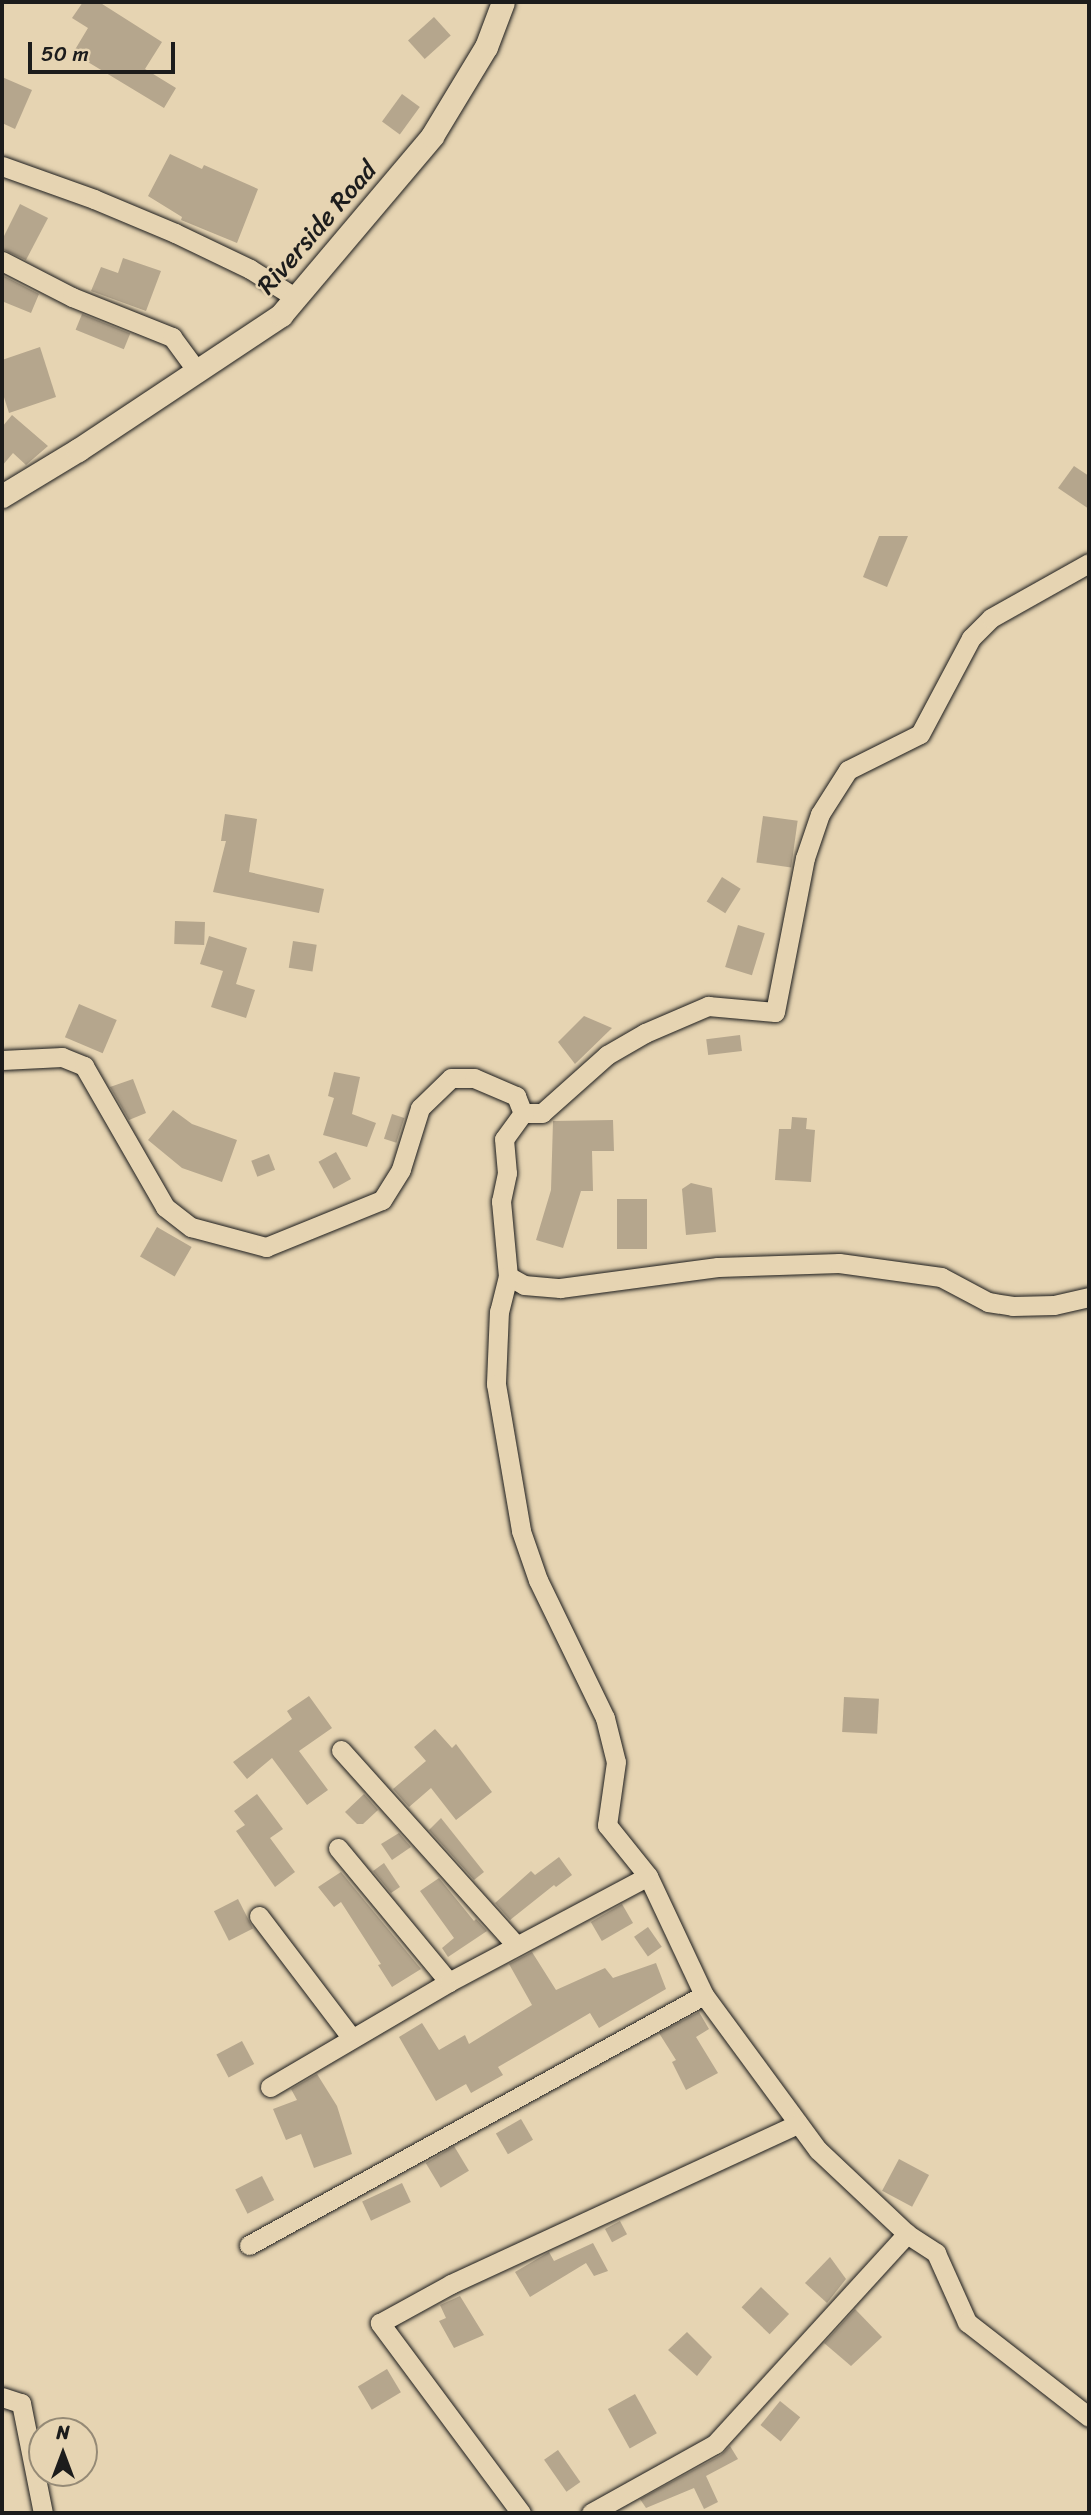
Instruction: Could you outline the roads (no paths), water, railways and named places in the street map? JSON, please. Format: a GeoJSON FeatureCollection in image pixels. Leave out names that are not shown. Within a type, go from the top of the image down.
{"type":"FeatureCollection","features":[{"type":"Feature","properties":{"kind":"street","name":"Riverside Road"},"geometry":{"type":"LineString","coordinates":[[2,496],[281,315],[432,136],[486,47],[503,2]]}},
{"type":"Feature","properties":{"kind":"street"},"geometry":{"type":"LineString","coordinates":[[2,166],[175,233],[250,269],[296,298]]}},
{"type":"Feature","properties":{"kind":"street"},"geometry":{"type":"LineString","coordinates":[[2,261],[72,297],[172,337],[197,371]]}},
{"type":"Feature","properties":{"kind":"street"},"geometry":{"type":"LineString","coordinates":[[523,1113],[542,1113],[607,1055],[645,1033],[708,1006],[775,1012],[805,858],[820,814],[848,770],[920,734],[971,638],[991,618],[1089,563]]}},
{"type":"Feature","properties":{"kind":"street"},"geometry":{"type":"LineString","coordinates":[[2,1060],[62,1057],[84,1066],[166,1206],[191,1227],[266,1247],[382,1200],[401,1169],[420,1108],[451,1078],[474,1078],[516,1096],[523,1113]]}},
{"type":"Feature","properties":{"kind":"street"},"geometry":{"type":"LineString","coordinates":[[523,1113],[504,1139],[507,1172],[501,1201],[508,1276],[499,1311],[496,1384],[521,1531],[537,1580],[605,1718],[616,1762],[607,1825],[648,1876],[704,1995],[818,2150],[907,2234],[936,2253],[967,2322],[1089,2417]]}},
{"type":"Feature","properties":{"kind":"street"},"geometry":{"type":"LineString","coordinates":[[508,1276],[524,1286],[560,1288],[718,1267],[839,1263],[941,1277],[988,1302],[1013,1306],[1054,1305],[1089,1297]]}},
{"type":"Feature","properties":{"kind":"street"},"geometry":{"type":"LineString","coordinates":[[341,1750],[516,1945]]}},
{"type":"Feature","properties":{"kind":"street"},"geometry":{"type":"LineString","coordinates":[[338,1848],[449,1982]]}},
{"type":"Feature","properties":{"kind":"street"},"geometry":{"type":"LineString","coordinates":[[270,2087],[351,2037],[449,1982],[648,1876]]}},
{"type":"Feature","properties":{"kind":"street"},"geometry":{"type":"LineString","coordinates":[[259,1916],[351,2037]]}},
{"type":"Feature","properties":{"kind":"street"},"geometry":{"type":"LineString","coordinates":[[249,2245],[704,1995]]}},
{"type":"Feature","properties":{"kind":"street"},"geometry":{"type":"LineString","coordinates":[[521,2513],[380,2323],[451,2284],[798,2123]]}},
{"type":"Feature","properties":{"kind":"street"},"geometry":{"type":"LineString","coordinates":[[591,2513],[715,2444],[907,2234]]}},
{"type":"Feature","properties":{"kind":"street"},"geometry":{"type":"LineString","coordinates":[[2,2397],[21,2403],[43,2513]]}}]}
